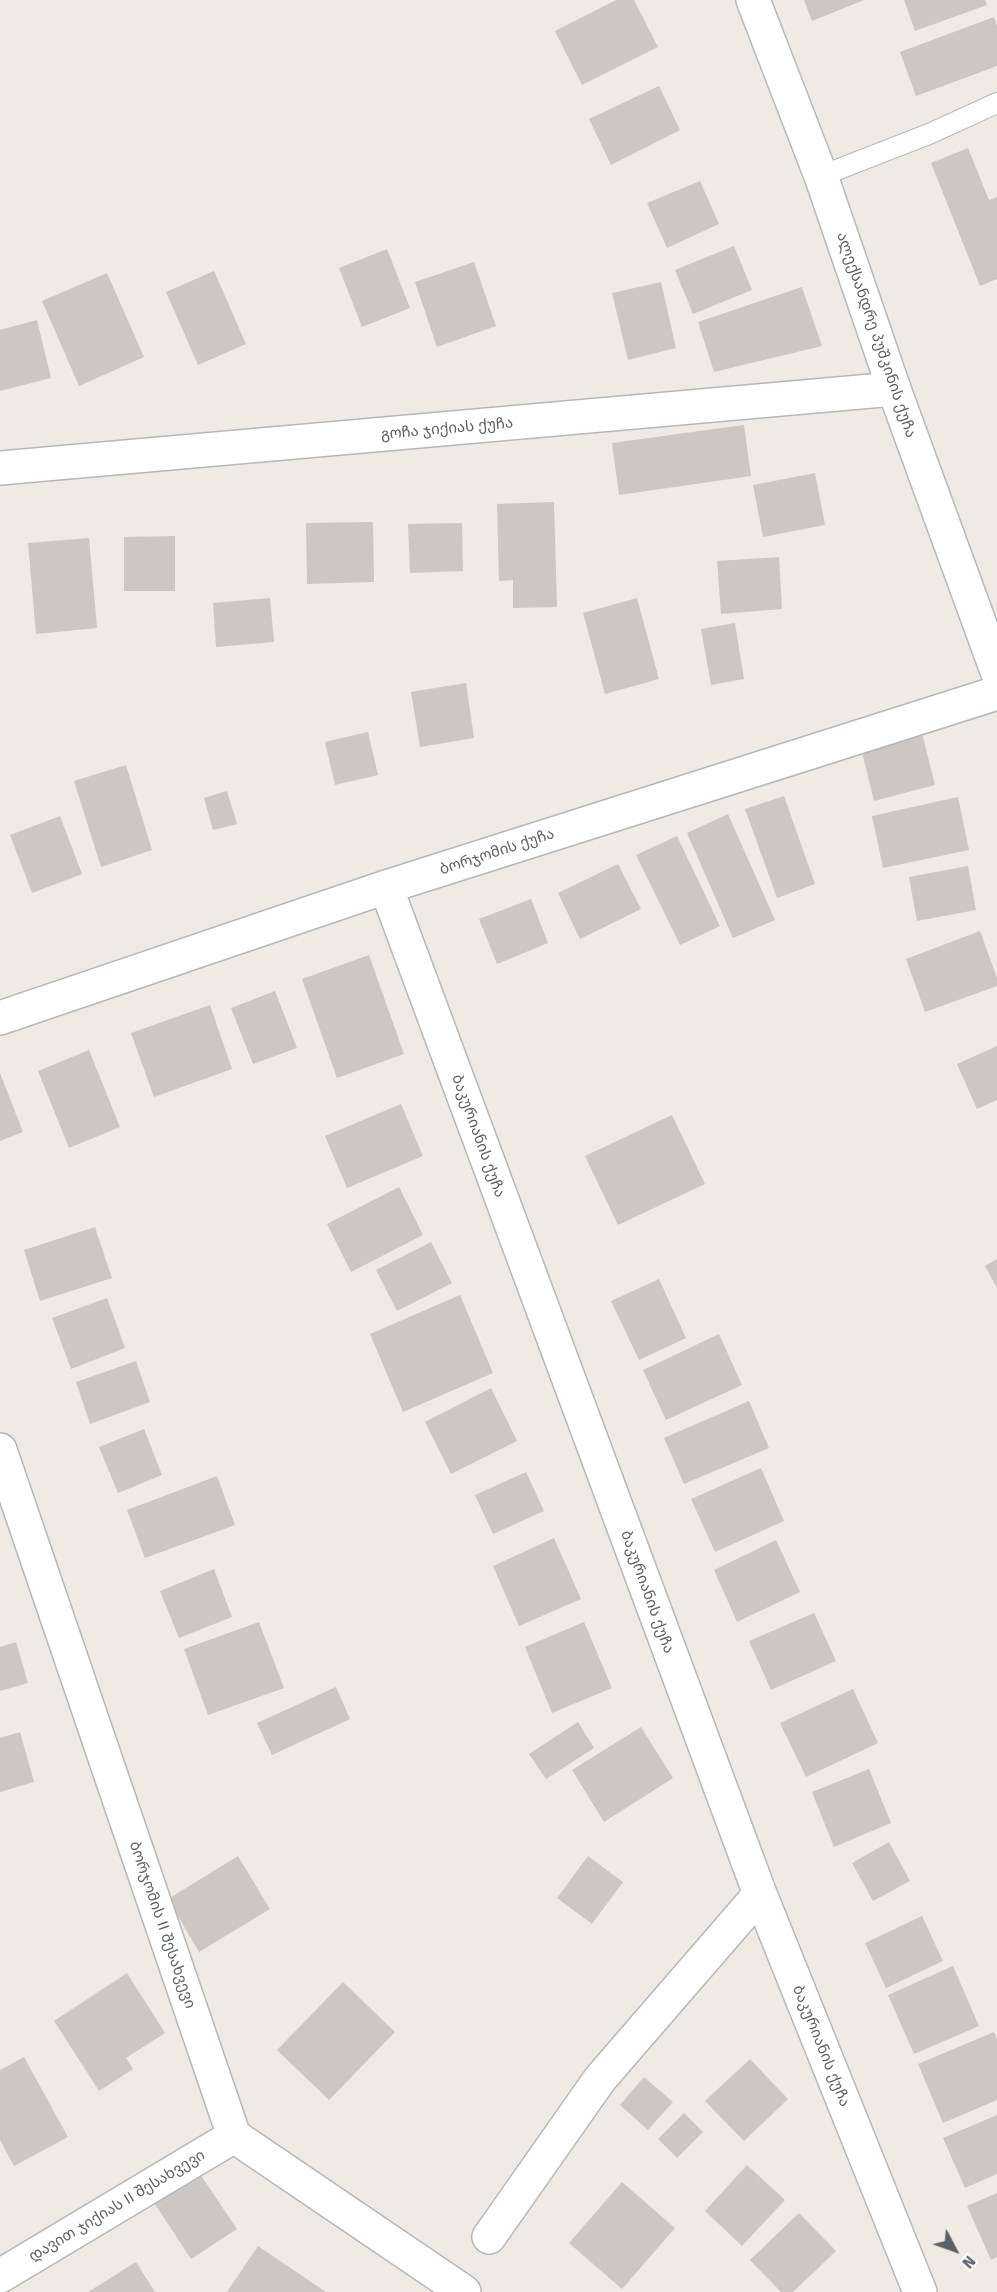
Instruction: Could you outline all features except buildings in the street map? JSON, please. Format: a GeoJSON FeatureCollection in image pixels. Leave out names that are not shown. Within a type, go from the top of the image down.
{"type":"FeatureCollection","features":[{"type":"Feature","properties":{"kind":"street","name":"ალექსანდრე პუშკინის ქუჩა"},"geometry":{"type":"LineString","coordinates":[[753,0],[821,176],[894,389],[997,671]]}},
{"type":"Feature","properties":{"kind":"street","name":"გოჩა ჯიქიას ქუჩა"},"geometry":{"type":"LineString","coordinates":[[0,468],[894,389]]}},
{"type":"Feature","properties":{"kind":"street","name":"ბორჯომის ქუჩა"},"geometry":{"type":"LineString","coordinates":[[0,1018],[386,887],[997,693]]}},
{"type":"Feature","properties":{"kind":"street","name":"ბაკურიანის ქუჩა"},"geometry":{"type":"LineString","coordinates":[[386,887],[760,1894],[920,2292]]}},
{"type":"Feature","properties":{"kind":"street","name":"ბორჯომის II შესახვევი"},"geometry":{"type":"LineString","coordinates":[[0,1450],[234,2136]]}},
{"type":"Feature","properties":{"kind":"street"},"geometry":{"type":"LineString","coordinates":[[489,2237],[600,2079],[760,1894]]}},
{"type":"Feature","properties":{"kind":"street"},"geometry":{"type":"LineString","coordinates":[[234,2136],[465,2292]]}},
{"type":"Feature","properties":{"kind":"street","name":"დავით ჯიქიას II შესახვევი"},"geometry":{"type":"LineString","coordinates":[[0,2276],[234,2136]]}},
{"type":"Feature","properties":{"kind":"lane"},"geometry":{"type":"LineString","coordinates":[[821,176],[929,134],[997,103]]}}]}
